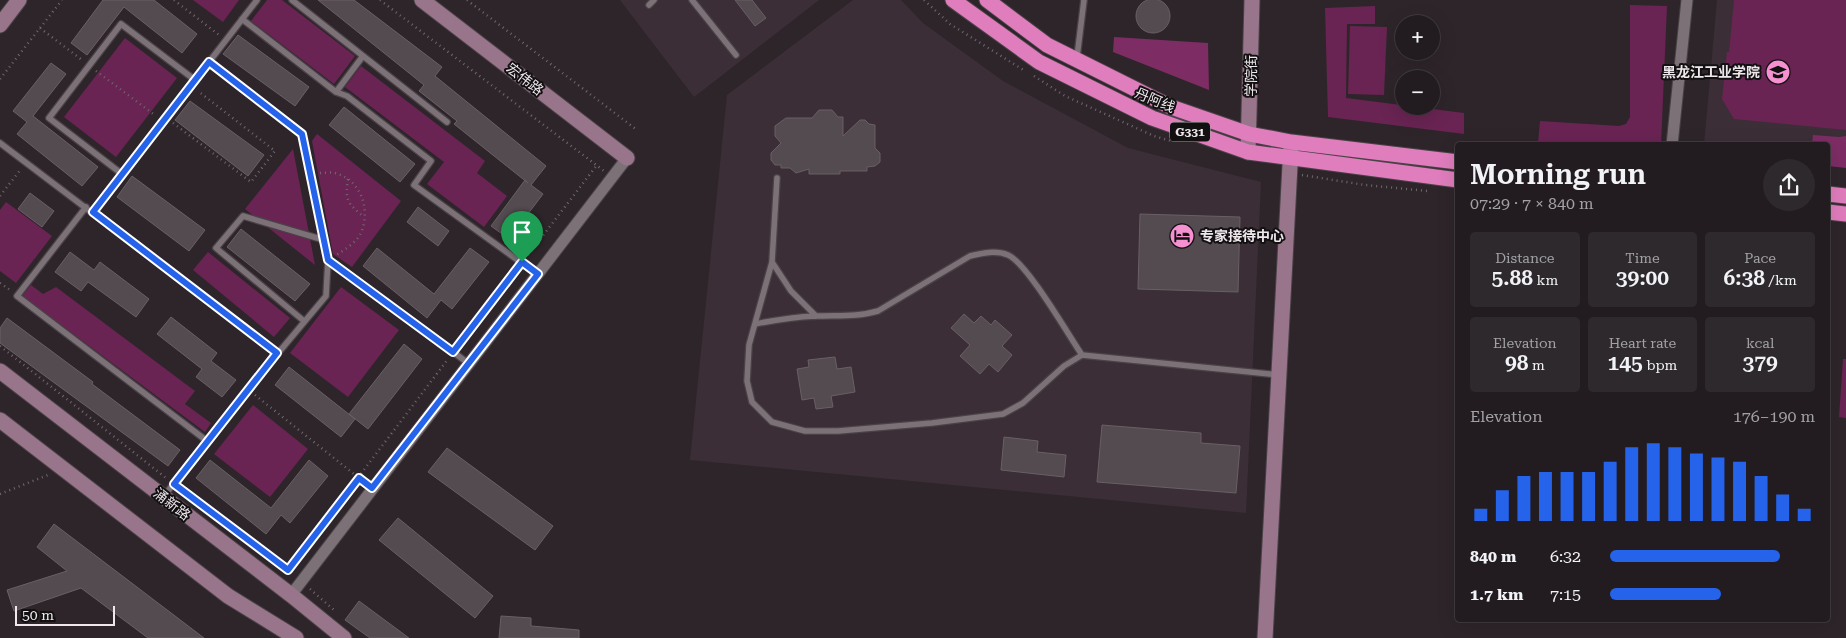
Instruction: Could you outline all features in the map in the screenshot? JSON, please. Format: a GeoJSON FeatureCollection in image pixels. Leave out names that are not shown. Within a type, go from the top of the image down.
{"type":"FeatureCollection","features":[{"type":"Feature","properties":{"kind":"highway","name":"丹阿线"},"geometry":{"type":"LineString","coordinates":[[953,0],[1039,62],[1152,118],[1248,152],[1455,180]]}},
{"type":"Feature","properties":{"kind":"highway","name":"丹阿线"},"geometry":{"type":"LineString","coordinates":[[988,0],[1047,44],[1170,107],[1249,134],[1291,142],[1455,162]]}},
{"type":"Feature","properties":{"kind":"highway"},"geometry":{"type":"LineString","coordinates":[[1830,194],[1846,196]]}},
{"type":"Feature","properties":{"kind":"highway"},"geometry":{"type":"LineString","coordinates":[[1830,212],[1846,214]]}},
{"type":"Feature","properties":{"kind":"street"},"geometry":{"type":"LineString","coordinates":[[0,25],[19,0]]}},
{"type":"Feature","properties":{"kind":"street","name":"宏伟路"},"geometry":{"type":"LineString","coordinates":[[422,0],[627,158]]}},
{"type":"Feature","properties":{"kind":"street","name":"学院街"},"geometry":{"type":"LineString","coordinates":[[1248,152],[1252,0]]}},
{"type":"Feature","properties":{"kind":"street"},"geometry":{"type":"LineString","coordinates":[[1672,142],[1687,0]]}},
{"type":"Feature","properties":{"kind":"street"},"geometry":{"type":"LineString","coordinates":[[1265,638],[1291,142]]}},
{"type":"Feature","properties":{"kind":"street"},"geometry":{"type":"LineString","coordinates":[[291,595],[627,158]]}},
{"type":"Feature","properties":{"kind":"street","name":"涌新路"},"geometry":{"type":"LineString","coordinates":[[0,371],[344,638]]}},
{"type":"Feature","properties":{"kind":"street"},"geometry":{"type":"LineString","coordinates":[[0,420],[228,596],[296,638]]}},
{"type":"Feature","properties":{"kind":"lane"},"geometry":{"type":"LineString","coordinates":[[93,212],[257,0]]}},
{"type":"Feature","properties":{"kind":"lane"},"geometry":{"type":"LineString","coordinates":[[292,0],[447,122]]}},
{"type":"Feature","properties":{"kind":"lane"},"geometry":{"type":"LineString","coordinates":[[648,5],[654,0]]}},
{"type":"Feature","properties":{"kind":"lane"},"geometry":{"type":"LineString","coordinates":[[692,0],[736,55]]}},
{"type":"Feature","properties":{"kind":"lane"},"geometry":{"type":"LineString","coordinates":[[1077,60],[1084,0]]}},
{"type":"Feature","properties":{"kind":"lane"},"geometry":{"type":"LineString","coordinates":[[242,20],[336,92],[348,96],[431,161],[414,184],[538,274]]}},
{"type":"Feature","properties":{"kind":"lane"},"geometry":{"type":"LineString","coordinates":[[122,174],[50,118],[121,24],[195,80]]}},
{"type":"Feature","properties":{"kind":"lane"},"geometry":{"type":"LineString","coordinates":[[336,92],[362,56]]}},
{"type":"Feature","properties":{"kind":"lane"},"geometry":{"type":"LineString","coordinates":[[164,497],[277,353],[326,296],[328,260],[302,134],[209,62]]}},
{"type":"Feature","properties":{"kind":"lane"},"geometry":{"type":"LineString","coordinates":[[0,142],[277,353]]}},
{"type":"Feature","properties":{"kind":"lane"},"geometry":{"type":"LineString","coordinates":[[777,178],[772,262],[749,345],[747,381],[752,402],[772,422],[805,432],[838,432],[1004,414],[1023,403],[1064,366],[1082,356],[1278,375]]}},
{"type":"Feature","properties":{"kind":"lane"},"geometry":{"type":"LineString","coordinates":[[86,207],[17,296],[207,442]]}},
{"type":"Feature","properties":{"kind":"lane"},"geometry":{"type":"LineString","coordinates":[[304,321],[216,248],[243,216],[324,240]]}},
{"type":"Feature","properties":{"kind":"lane"},"geometry":{"type":"LineString","coordinates":[[754,324],[776,319],[865,315],[878,311],[970,256],[986,252],[1009,255],[1026,269],[1082,356]]}},
{"type":"Feature","properties":{"kind":"lane"},"geometry":{"type":"LineString","coordinates":[[328,260],[468,363]]}},
{"type":"Feature","properties":{"kind":"lane"},"geometry":{"type":"LineString","coordinates":[[772,262],[792,291],[816,316]]}},
{"type":"Feature","properties":{"kind":"path"},"geometry":{"type":"LineString","coordinates":[[0,79],[62,0]]}},
{"type":"Feature","properties":{"kind":"path"},"geometry":{"type":"LineString","coordinates":[[174,0],[226,40]]}},
{"type":"Feature","properties":{"kind":"path"},"geometry":{"type":"LineString","coordinates":[[380,0],[612,177]]}},
{"type":"Feature","properties":{"kind":"path"},"geometry":{"type":"LineString","coordinates":[[467,0],[637,130]]}},
{"type":"Feature","properties":{"kind":"path"},"geometry":{"type":"LineString","coordinates":[[40,28],[86,63]]}},
{"type":"Feature","properties":{"kind":"path"},"geometry":{"type":"LineString","coordinates":[[94,69],[250,182],[275,151],[191,86]]}},
{"type":"Feature","properties":{"kind":"path"},"geometry":{"type":"LineString","coordinates":[[0,196],[26,162]]}},
{"type":"Feature","properties":{"kind":"path"},"geometry":{"type":"LineString","coordinates":[[288,570],[597,166]]}},
{"type":"Feature","properties":{"kind":"path"},"geometry":{"type":"LineString","coordinates":[[311,173],[333,172],[348,178],[360,192],[365,205],[360,234],[350,246],[328,260]]}},
{"type":"Feature","properties":{"kind":"path"},"geometry":{"type":"LineString","coordinates":[[348,178],[346,194],[350,206],[364,217]]}},
{"type":"Feature","properties":{"kind":"path"},"geometry":{"type":"LineString","coordinates":[[0,283],[17,296]]}},
{"type":"Feature","properties":{"kind":"path"},"geometry":{"type":"LineString","coordinates":[[0,346],[174,484],[288,570],[341,616]]}},
{"type":"Feature","properties":{"kind":"path"},"geometry":{"type":"LineString","coordinates":[[248,389],[372,488]]}},
{"type":"Feature","properties":{"kind":"path"},"geometry":{"type":"LineString","coordinates":[[0,494],[63,469]]}},
{"type":"Feature","properties":{"kind":"shaded area"},"geometry":{"type":"Polygon","coordinates":[[[193,0],[239,0],[223,22],[193,0]]]}},
{"type":"Feature","properties":{"kind":"shaded area"},"geometry":{"type":"Polygon","coordinates":[[[267,0],[282,0],[355,56],[334,84],[251,21],[267,0]]]}},
{"type":"Feature","properties":{"kind":"shaded area"},"geometry":{"type":"Polygon","coordinates":[[[620,0],[819,0],[694,97],[620,0]]]}},
{"type":"Feature","properties":{"kind":"shaded area"},"geometry":{"type":"Polygon","coordinates":[[[853,0],[901,0],[923,23],[1003,81],[1128,148],[1261,182],[1246,513],[690,460],[727,95],[853,0]]]}},
{"type":"Feature","properties":{"kind":"shaded area","name":"黑龙江工业学院"},"geometry":{"type":"Polygon","coordinates":[[[1717,0],[1846,0],[1846,161],[1830,147],[1830,142],[1704,142],[1717,0]]]}},
{"type":"Feature","properties":{"kind":"shaded area","name":"黑龙江工业学院"},"geometry":{"type":"Polygon","coordinates":[[[1734,0],[1846,0],[1846,130],[1734,119],[1722,99],[1734,0]]]}},
{"type":"Feature","properties":{"kind":"shaded area"},"geometry":{"type":"Polygon","coordinates":[[[1630,5],[1667,6],[1661,142],[1538,142],[1540,121],[1619,126],[1626,124],[1630,117],[1630,5]]]}},
{"type":"Feature","properties":{"kind":"shaded area"},"geometry":{"type":"Polygon","coordinates":[[[1375,6],[1375,24],[1347,24],[1346,98],[1395,104],[1395,115],[1440,115],[1440,110],[1464,113],[1464,134],[1328,117],[1325,8],[1375,6]]]}},
{"type":"Feature","properties":{"kind":"shaded area"},"geometry":{"type":"Polygon","coordinates":[[[1350,26],[1387,27],[1384,95],[1348,94],[1350,26]]]}},
{"type":"Feature","properties":{"kind":"shaded area"},"geometry":{"type":"Polygon","coordinates":[[[1114,37],[1208,43],[1209,90],[1113,52],[1114,37]]]}},
{"type":"Feature","properties":{"kind":"shaded area"},"geometry":{"type":"Polygon","coordinates":[[[125,38],[177,78],[116,157],[64,117],[125,38]]]}},
{"type":"Feature","properties":{"kind":"shaded area"},"geometry":{"type":"Polygon","coordinates":[[[361,66],[485,161],[477,173],[507,196],[484,227],[427,184],[444,162],[345,87],[361,66]]]}},
{"type":"Feature","properties":{"kind":"shaded area"},"geometry":{"type":"Polygon","coordinates":[[[317,134],[401,201],[352,267],[333,254],[312,141],[317,134]]]}},
{"type":"Feature","properties":{"kind":"shaded area"},"geometry":{"type":"Polygon","coordinates":[[[1813,135],[1846,136],[1846,168],[1830,166],[1830,142],[1812,142],[1813,135]]]}},
{"type":"Feature","properties":{"kind":"shaded area"},"geometry":{"type":"Polygon","coordinates":[[[293,149],[315,265],[245,209],[293,149]]]}},
{"type":"Feature","properties":{"kind":"shaded area"},"geometry":{"type":"Polygon","coordinates":[[[6,202],[52,236],[16,283],[0,271],[0,210],[6,202]]]}},
{"type":"Feature","properties":{"kind":"shaded area"},"geometry":{"type":"Polygon","coordinates":[[[208,252],[290,318],[274,337],[193,270],[208,252]]]}},
{"type":"Feature","properties":{"kind":"shaded area"},"geometry":{"type":"Polygon","coordinates":[[[31,285],[43,294],[56,287],[195,391],[185,404],[211,423],[205,432],[22,296],[31,285]]]}},
{"type":"Feature","properties":{"kind":"shaded area"},"geometry":{"type":"Polygon","coordinates":[[[341,287],[399,330],[348,397],[290,353],[341,287]]]}},
{"type":"Feature","properties":{"kind":"shaded area"},"geometry":{"type":"Polygon","coordinates":[[[1843,359],[1846,359],[1846,418],[1839,417],[1843,359]]]}},
{"type":"Feature","properties":{"kind":"shaded area"},"geometry":{"type":"Polygon","coordinates":[[[253,405],[308,449],[270,497],[214,454],[253,405]]]}},
{"type":"Feature","properties":{"kind":"building"},"geometry":{"type":"Polygon","coordinates":[[[1153,-1],[1160,0],[1165,4],[1169,9],[1169,23],[1165,28],[1160,32],[1153,33],[1146,32],[1141,28],[1137,23],[1136,16],[1137,9],[1141,4],[1146,0],[1153,-1]]]}},
{"type":"Feature","properties":{"kind":"building"},"geometry":{"type":"Polygon","coordinates":[[[103,0],[154,0],[197,34],[182,53],[124,7],[87,55],[71,43],[103,0]]]}},
{"type":"Feature","properties":{"kind":"building"},"geometry":{"type":"Polygon","coordinates":[[[318,0],[354,0],[442,67],[435,76],[546,166],[531,185],[543,194],[509,239],[491,226],[525,180],[454,124],[457,121],[419,91],[424,85],[318,0]]]}},
{"type":"Feature","properties":{"kind":"building"},"geometry":{"type":"Polygon","coordinates":[[[735,0],[752,0],[766,18],[755,26],[735,0]]]}},
{"type":"Feature","properties":{"kind":"building"},"geometry":{"type":"Polygon","coordinates":[[[238,35],[309,87],[295,106],[223,54],[238,35]]]}},
{"type":"Feature","properties":{"kind":"building"},"geometry":{"type":"Polygon","coordinates":[[[51,63],[66,74],[33,116],[98,167],[82,186],[17,134],[27,122],[13,111],[51,63]]]}},
{"type":"Feature","properties":{"kind":"building"},"geometry":{"type":"Polygon","coordinates":[[[190,101],[264,155],[248,176],[175,120],[190,101]]]}},
{"type":"Feature","properties":{"kind":"building"},"geometry":{"type":"Polygon","coordinates":[[[344,107],[415,164],[400,182],[329,125],[344,107]]]}},
{"type":"Feature","properties":{"kind":"building"},"geometry":{"type":"Polygon","coordinates":[[[819,110],[832,110],[838,117],[843,117],[843,136],[860,120],[865,120],[869,124],[875,125],[875,148],[880,153],[880,162],[875,166],[867,167],[867,171],[840,171],[840,174],[809,174],[809,169],[796,173],[790,168],[781,168],[781,165],[775,165],[771,160],[771,153],[781,143],[775,136],[775,126],[786,118],[812,118],[819,110]]]}},
{"type":"Feature","properties":{"kind":"building"},"geometry":{"type":"Polygon","coordinates":[[[132,176],[205,230],[189,251],[117,197],[132,176]]]}},
{"type":"Feature","properties":{"kind":"building"},"geometry":{"type":"Polygon","coordinates":[[[30,193],[54,211],[42,227],[18,209],[30,193]]]}},
{"type":"Feature","properties":{"kind":"building"},"geometry":{"type":"Polygon","coordinates":[[[418,207],[449,231],[438,246],[407,222],[418,207]]]}},
{"type":"Feature","properties":{"kind":"building"},"geometry":{"type":"Polygon","coordinates":[[[1140,214],[1240,217],[1238,292],[1138,289],[1140,214]]]}},
{"type":"Feature","properties":{"kind":"building"},"geometry":{"type":"Polygon","coordinates":[[[241,229],[310,284],[295,301],[227,247],[241,229]]]}},
{"type":"Feature","properties":{"kind":"building"},"geometry":{"type":"Polygon","coordinates":[[[377,248],[434,294],[470,248],[489,262],[452,309],[441,300],[427,318],[363,266],[377,248]]]}},
{"type":"Feature","properties":{"kind":"building"},"geometry":{"type":"Polygon","coordinates":[[[70,252],[94,270],[100,262],[149,299],[136,317],[88,282],[81,291],[55,272],[70,252]]]}},
{"type":"Feature","properties":{"kind":"building"},"geometry":{"type":"Polygon","coordinates":[[[964,314],[974,323],[981,316],[991,325],[995,320],[1012,335],[1002,346],[1012,355],[998,372],[989,364],[980,374],[960,356],[970,345],[951,328],[964,314]]]}},
{"type":"Feature","properties":{"kind":"building"},"geometry":{"type":"Polygon","coordinates":[[[171,317],[217,353],[211,361],[236,380],[222,397],[196,377],[202,369],[157,334],[171,317]]]}},
{"type":"Feature","properties":{"kind":"building"},"geometry":{"type":"Polygon","coordinates":[[[7,318],[180,450],[168,466],[0,343],[0,328],[7,318]]]}},
{"type":"Feature","properties":{"kind":"building"},"geometry":{"type":"Polygon","coordinates":[[[404,344],[422,359],[368,429],[349,414],[404,344]]]}},
{"type":"Feature","properties":{"kind":"building"},"geometry":{"type":"Polygon","coordinates":[[[835,357],[837,369],[851,367],[855,392],[831,396],[833,407],[816,409],[814,398],[802,400],[797,369],[809,367],[808,360],[835,357]]]}},
{"type":"Feature","properties":{"kind":"building"},"geometry":{"type":"Polygon","coordinates":[[[289,367],[355,419],[341,437],[275,385],[289,367]]]}},
{"type":"Feature","properties":{"kind":"building"},"geometry":{"type":"Polygon","coordinates":[[[1102,425],[1201,433],[1201,443],[1240,446],[1236,493],[1097,482],[1102,425]]]}},
{"type":"Feature","properties":{"kind":"building"},"geometry":{"type":"Polygon","coordinates":[[[1004,437],[1038,441],[1037,452],[1066,455],[1064,477],[1001,470],[1004,437]]]}},
{"type":"Feature","properties":{"kind":"building"},"geometry":{"type":"Polygon","coordinates":[[[447,448],[553,526],[535,550],[428,472],[447,448]]]}},
{"type":"Feature","properties":{"kind":"building"},"geometry":{"type":"Polygon","coordinates":[[[210,460],[271,508],[309,460],[328,476],[290,523],[281,515],[266,534],[196,478],[210,460]]]}},
{"type":"Feature","properties":{"kind":"building"},"geometry":{"type":"Polygon","coordinates":[[[398,518],[493,596],[475,618],[379,540],[398,518]]]}},
{"type":"Feature","properties":{"kind":"building"},"geometry":{"type":"Polygon","coordinates":[[[54,524],[204,638],[148,638],[81,588],[14,611],[7,590],[67,571],[37,547],[54,524]]]}},
{"type":"Feature","properties":{"kind":"building"},"geometry":{"type":"Polygon","coordinates":[[[359,601],[409,638],[370,638],[345,620],[359,601]]]}},
{"type":"Feature","properties":{"kind":"building"},"geometry":{"type":"Polygon","coordinates":[[[501,616],[531,618],[531,626],[579,630],[579,638],[499,638],[501,616]]]}},
{"type":"Feature","properties":{"kind":"place","name":"黑龙江工业学院"},"geometry":{"type":"Point","coordinates":[1778,72]}},
{"type":"Feature","properties":{"kind":"place","name":"专家接待中心"},"geometry":{"type":"Point","coordinates":[1182,236]}},
{"type":"Feature","properties":{"kind":"route"},"geometry":{"type":"LineString","coordinates":[[209,62],[302,134],[328,260],[453,352],[522,262],[538,274],[372,488],[359,478],[288,570],[174,484],[277,353],[93,212],[209,62]]}}]}
